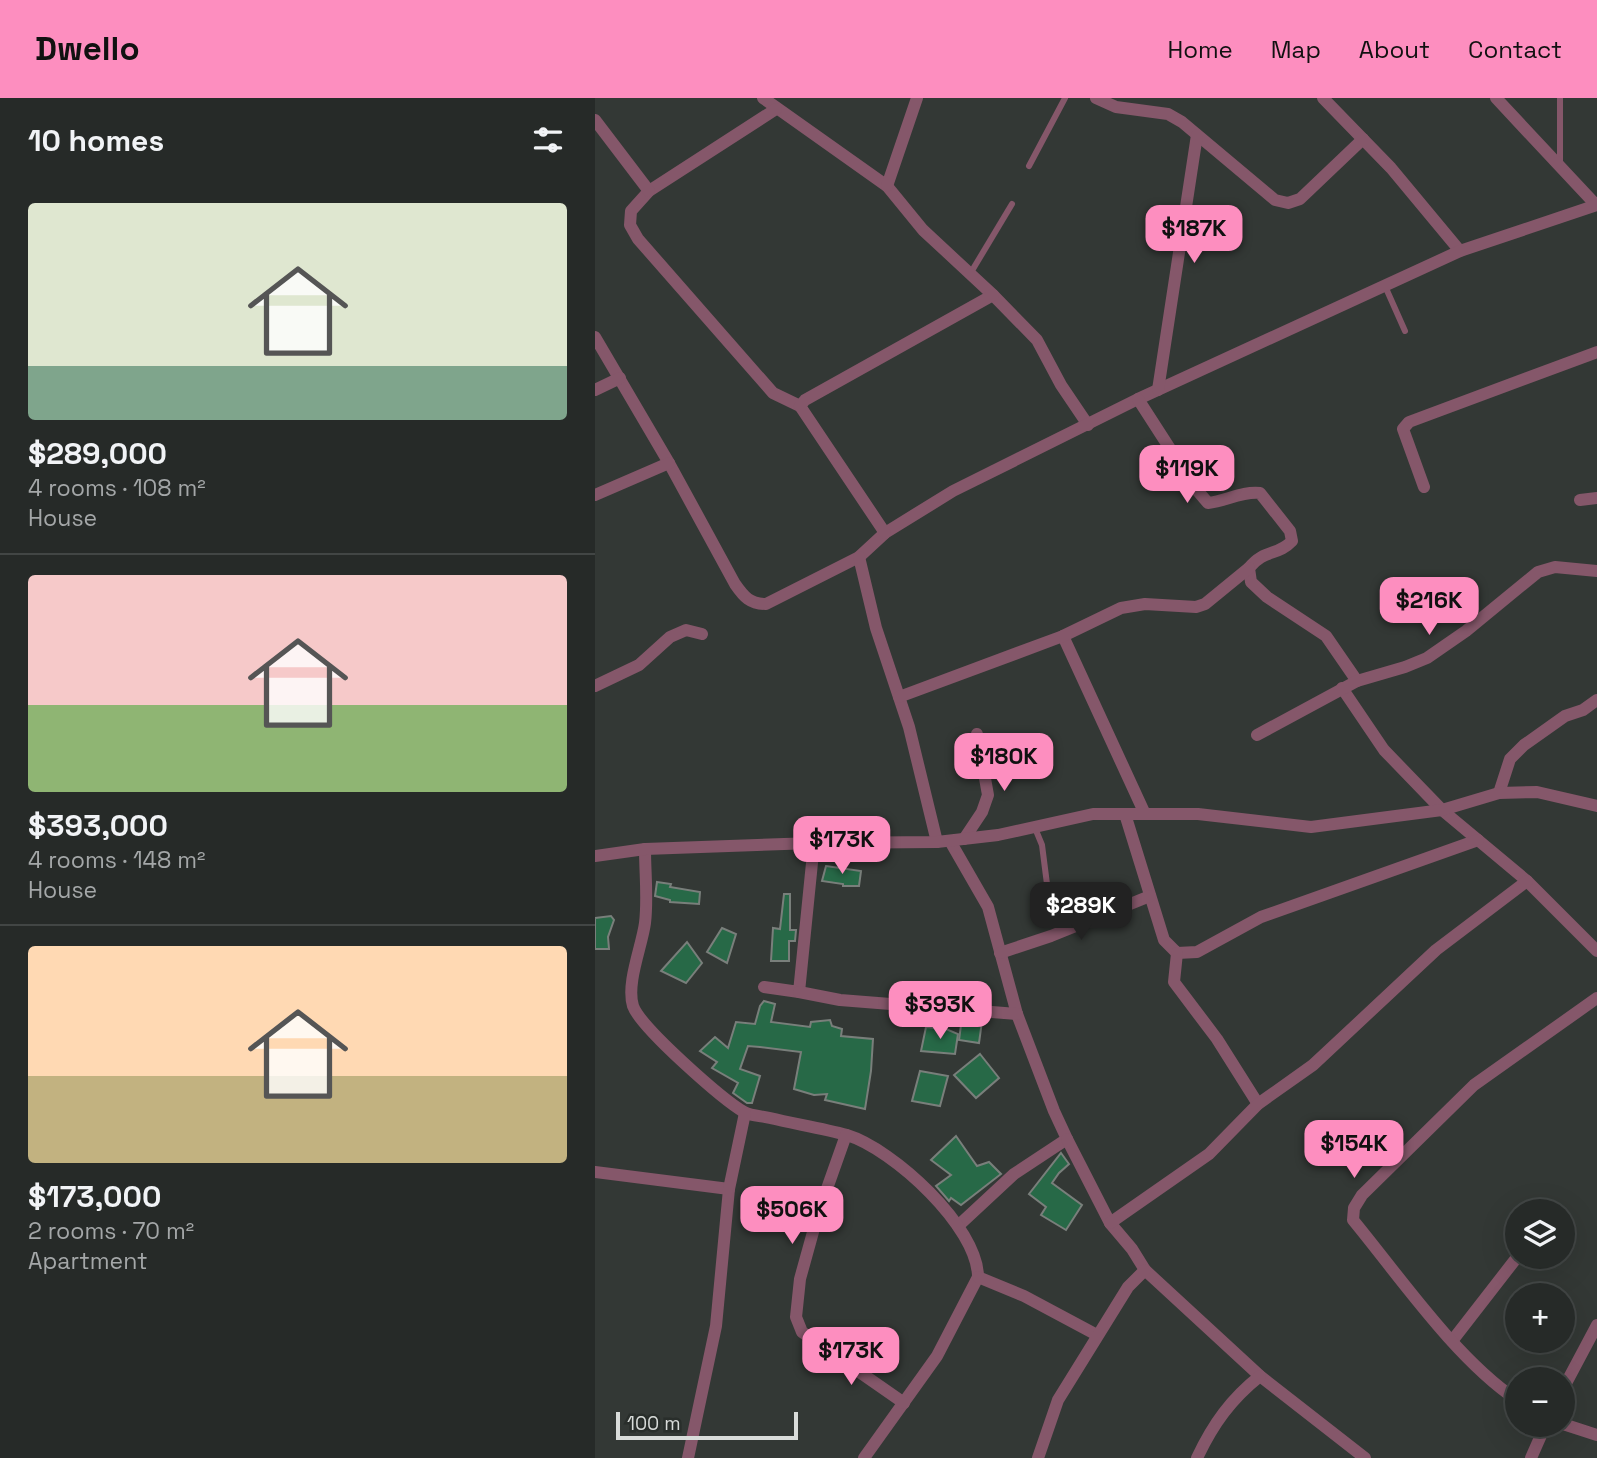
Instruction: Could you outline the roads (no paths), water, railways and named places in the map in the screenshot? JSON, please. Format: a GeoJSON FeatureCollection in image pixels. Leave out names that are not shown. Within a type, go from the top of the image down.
{"type":"FeatureCollection","features":[{"type":"Feature","properties":{"kind":"street"},"geometry":{"type":"LineString","coordinates":[[763,98],[887,186],[923,230],[1037,340],[1061,385],[1088,425]]}},
{"type":"Feature","properties":{"kind":"street"},"geometry":{"type":"LineString","coordinates":[[887,186],[917,98]]}},
{"type":"Feature","properties":{"kind":"street"},"geometry":{"type":"LineString","coordinates":[[1096,98],[1116,107],[1168,114],[1182,122],[1275,200],[1288,204],[1300,199],[1363,139]]}},
{"type":"Feature","properties":{"kind":"street"},"geometry":{"type":"LineString","coordinates":[[1323,98],[1391,168],[1460,251]]}},
{"type":"Feature","properties":{"kind":"street"},"geometry":{"type":"LineString","coordinates":[[595,337],[669,463],[735,584],[753,604],[766,604],[859,557],[885,533],[953,491],[1138,399],[1460,251],[1597,205],[1496,98]]}},
{"type":"Feature","properties":{"kind":"street"},"geometry":{"type":"LineString","coordinates":[[776,109],[649,191],[631,211],[630,225],[638,239],[773,393],[800,406],[885,533]]}},
{"type":"Feature","properties":{"kind":"street"},"geometry":{"type":"LineString","coordinates":[[595,120],[649,191]]}},
{"type":"Feature","properties":{"kind":"street"},"geometry":{"type":"LineString","coordinates":[[1158,390],[1197,135]]}},
{"type":"Feature","properties":{"kind":"street"},"geometry":{"type":"LineString","coordinates":[[800,406],[805,400],[993,295]]}},
{"type":"Feature","properties":{"kind":"street"},"geometry":{"type":"LineString","coordinates":[[1424,487],[1403,429],[1409,422],[1597,352]]}},
{"type":"Feature","properties":{"kind":"street"},"geometry":{"type":"LineString","coordinates":[[595,390],[620,378]]}},
{"type":"Feature","properties":{"kind":"street"},"geometry":{"type":"LineString","coordinates":[[899,697],[1063,636],[1121,608],[1132,605],[1196,607],[1205,604],[1249,568],[1258,557],[1286,547],[1292,541],[1290,531],[1260,493],[1249,492],[1224,501],[1208,503],[1196,489],[1138,399]]}},
{"type":"Feature","properties":{"kind":"street"},"geometry":{"type":"LineString","coordinates":[[595,495],[669,463]]}},
{"type":"Feature","properties":{"kind":"street"},"geometry":{"type":"LineString","coordinates":[[1580,500],[1597,498]]}},
{"type":"Feature","properties":{"kind":"street"},"geometry":{"type":"LineString","coordinates":[[859,557],[876,628],[943,842],[988,907],[1017,1014],[1054,1111],[1110,1223],[1132,1249],[1145,1270],[1260,1376],[1365,1458]]}},
{"type":"Feature","properties":{"kind":"street"},"geometry":{"type":"LineString","coordinates":[[1258,735],[1357,681],[1427,658],[1466,631],[1538,572],[1555,567],[1597,571]]}},
{"type":"Feature","properties":{"kind":"street"},"geometry":{"type":"LineString","coordinates":[[1249,568],[1251,582],[1267,597],[1326,636],[1357,681]]}},
{"type":"Feature","properties":{"kind":"street"},"geometry":{"type":"LineString","coordinates":[[595,686],[639,665],[670,637],[686,630],[702,634]]}},
{"type":"Feature","properties":{"kind":"street"},"geometry":{"type":"LineString","coordinates":[[1063,636],[1145,814]]}},
{"type":"Feature","properties":{"kind":"street"},"geometry":{"type":"LineString","coordinates":[[1342,688],[1384,750],[1442,810],[1527,881],[1597,951]]}},
{"type":"Feature","properties":{"kind":"street"},"geometry":{"type":"LineString","coordinates":[[1499,793],[1510,759],[1524,745],[1565,716],[1583,710],[1597,700]]}},
{"type":"Feature","properties":{"kind":"street"},"geometry":{"type":"LineString","coordinates":[[964,839],[982,812],[988,795],[977,734]]}},
{"type":"Feature","properties":{"kind":"street"},"geometry":{"type":"LineString","coordinates":[[595,856],[645,849],[943,842],[1035,828],[1093,814],[1198,814],[1311,827],[1442,810],[1499,793],[1537,792],[1597,806]]}},
{"type":"Feature","properties":{"kind":"street"},"geometry":{"type":"LineString","coordinates":[[1125,814],[1164,940],[1177,953],[1197,952],[1261,917],[1478,840]]}},
{"type":"Feature","properties":{"kind":"street"},"geometry":{"type":"LineString","coordinates":[[799,992],[814,843]]}},
{"type":"Feature","properties":{"kind":"street"},"geometry":{"type":"LineString","coordinates":[[645,849],[645,921],[631,989],[633,1006],[644,1023],[696,1073],[745,1113],[846,1135],[870,1146],[921,1182],[958,1226],[978,1264],[978,1277],[937,1356],[864,1458]]}},
{"type":"Feature","properties":{"kind":"street"},"geometry":{"type":"LineString","coordinates":[[1110,1223],[1209,1154],[1258,1104],[1313,1065],[1436,950],[1527,881]]}},
{"type":"Feature","properties":{"kind":"street"},"geometry":{"type":"LineString","coordinates":[[1000,953],[1051,936],[1150,896]]}},
{"type":"Feature","properties":{"kind":"street"},"geometry":{"type":"LineString","coordinates":[[1177,953],[1174,982],[1217,1039],[1258,1104]]}},
{"type":"Feature","properties":{"kind":"street"},"geometry":{"type":"LineString","coordinates":[[765,987],[840,1000],[1017,1014]]}},
{"type":"Feature","properties":{"kind":"street"},"geometry":{"type":"LineString","coordinates":[[1505,1392],[1452,1341],[1353,1220],[1355,1208],[1362,1195],[1474,1085],[1597,998]]}},
{"type":"Feature","properties":{"kind":"street"},"geometry":{"type":"LineString","coordinates":[[688,1458],[716,1326],[729,1189],[745,1113]]}},
{"type":"Feature","properties":{"kind":"street"},"geometry":{"type":"LineString","coordinates":[[846,1135],[818,1214],[800,1279],[796,1317],[802,1332],[904,1403]]}},
{"type":"Feature","properties":{"kind":"street"},"geometry":{"type":"LineString","coordinates":[[958,1226],[1014,1174],[1067,1139]]}},
{"type":"Feature","properties":{"kind":"street"},"geometry":{"type":"LineString","coordinates":[[595,1171],[729,1189]]}},
{"type":"Feature","properties":{"kind":"street"},"geometry":{"type":"LineString","coordinates":[[1452,1341],[1508,1269]]}},
{"type":"Feature","properties":{"kind":"street"},"geometry":{"type":"LineString","coordinates":[[1038,1458],[1058,1400],[1128,1287],[1145,1270]]}},
{"type":"Feature","properties":{"kind":"street"},"geometry":{"type":"LineString","coordinates":[[978,1277],[1024,1296],[1097,1335]]}},
{"type":"Feature","properties":{"kind":"street"},"geometry":{"type":"LineString","coordinates":[[1575,1367],[1597,1325]]}},
{"type":"Feature","properties":{"kind":"street"},"geometry":{"type":"LineString","coordinates":[[1197,1458],[1228,1404],[1260,1376]]}},
{"type":"Feature","properties":{"kind":"street"},"geometry":{"type":"LineString","coordinates":[[1575,1428],[1597,1435]]}},
{"type":"Feature","properties":{"kind":"street"},"geometry":{"type":"LineString","coordinates":[[1531,1458],[1540,1437]]}},
{"type":"Feature","properties":{"kind":"lane"},"geometry":{"type":"LineString","coordinates":[[1028,166],[1065,98]]}},
{"type":"Feature","properties":{"kind":"lane"},"geometry":{"type":"LineString","coordinates":[[1560,98],[1560,167]]}},
{"type":"Feature","properties":{"kind":"lane"},"geometry":{"type":"LineString","coordinates":[[970,274],[1012,204]]}},
{"type":"Feature","properties":{"kind":"lane"},"geometry":{"type":"LineString","coordinates":[[1385,286],[1405,331]]}},
{"type":"Feature","properties":{"kind":"lane"},"geometry":{"type":"LineString","coordinates":[[1035,828],[1042,845],[1048,892]]}}]}
